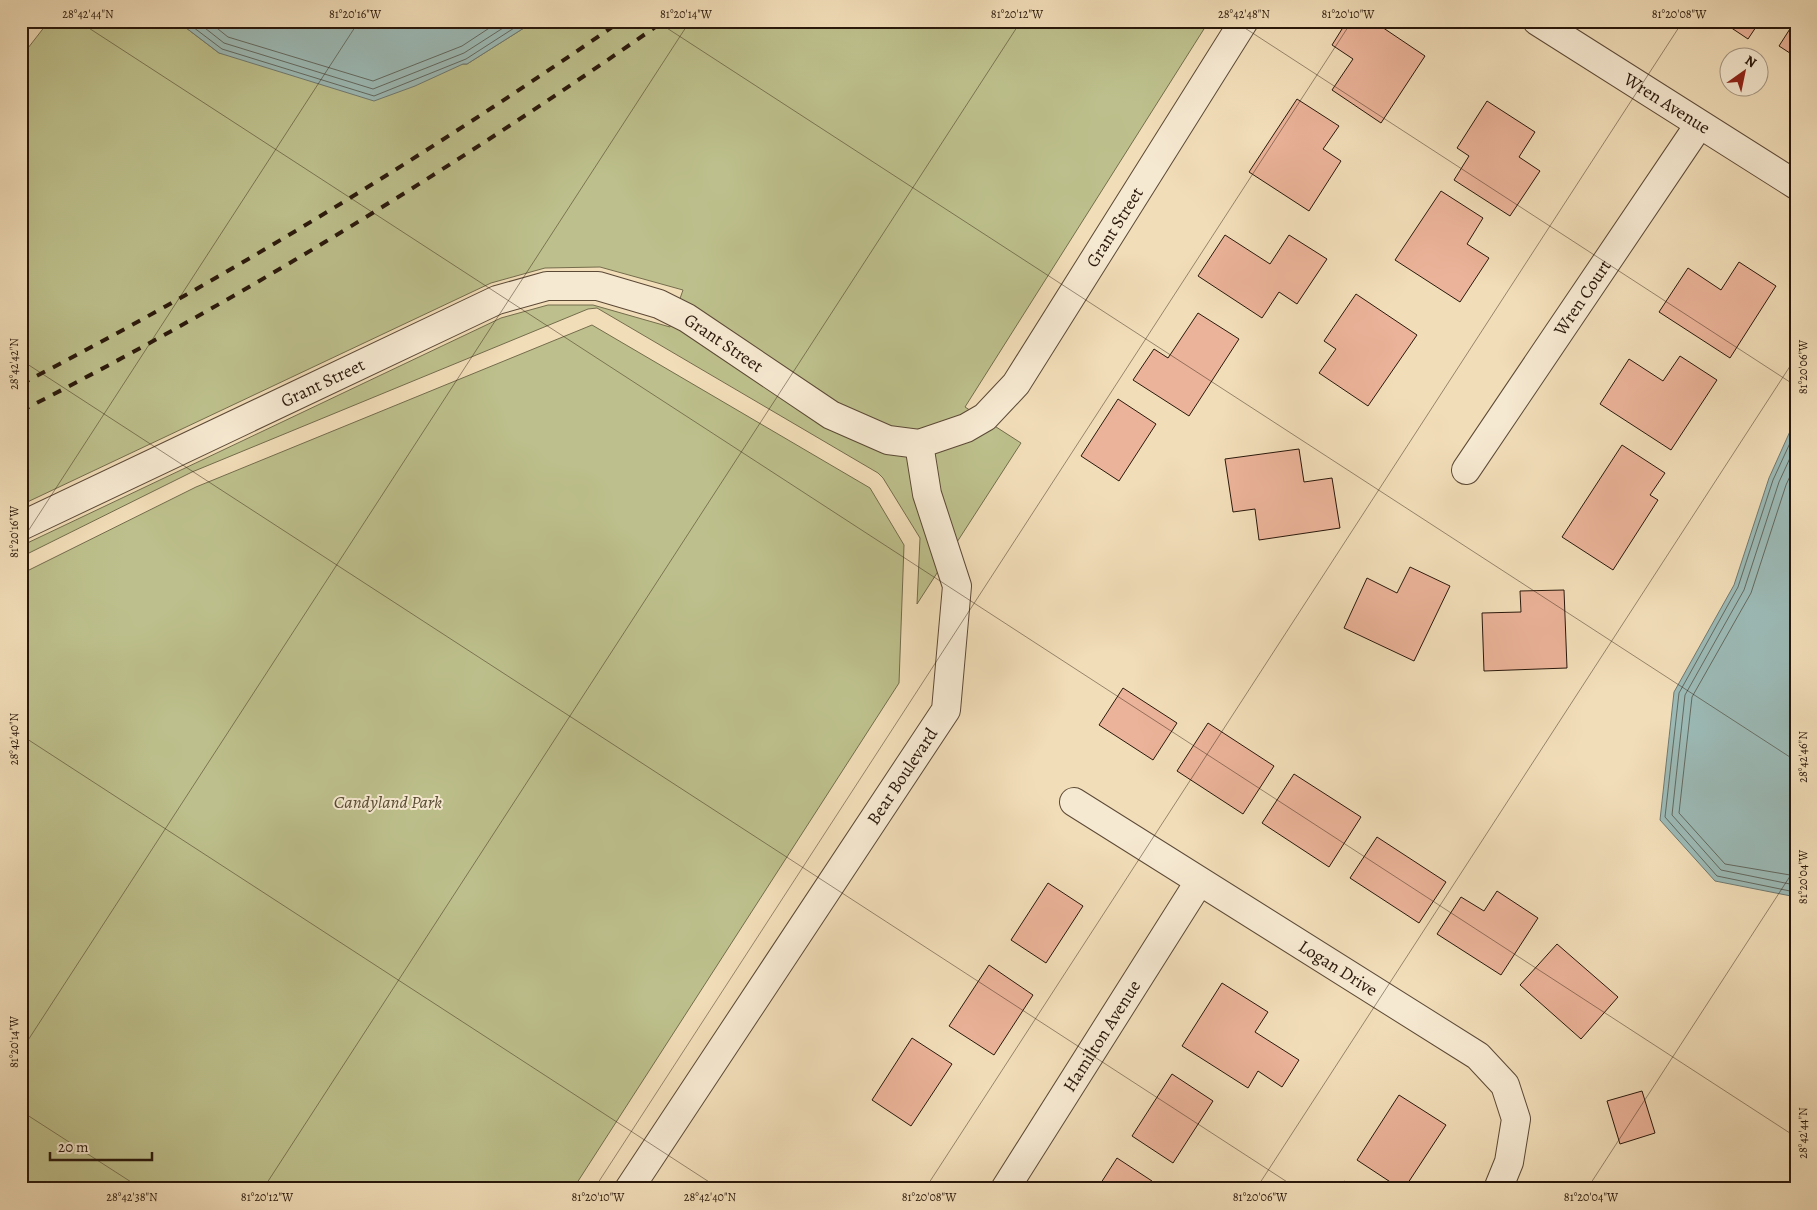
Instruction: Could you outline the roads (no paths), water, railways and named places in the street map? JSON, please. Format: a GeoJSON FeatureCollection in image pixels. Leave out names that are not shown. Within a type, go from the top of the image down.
{"type":"FeatureCollection","features":[{"type":"Feature","properties":{"kind":"street","name":"Grant Street"},"geometry":{"type":"LineString","coordinates":[[21,526],[497,300],[547,286],[598,286],[659,304],[686,318],[831,415],[888,440],[919,444],[966,428],[985,417],[1016,384],[1244,21]]}},
{"type":"Feature","properties":{"kind":"street","name":"Wren Avenue"},"geometry":{"type":"LineString","coordinates":[[1537,21],[1796,185]]}},
{"type":"Feature","properties":{"kind":"street","name":"Wren Court"},"geometry":{"type":"LineString","coordinates":[[1466,470],[1699,125]]}},
{"type":"Feature","properties":{"kind":"street","name":"Bear Boulevard"},"geometry":{"type":"LineString","coordinates":[[629,1189],[946,710],[957,586],[927,494],[919,444]]}},
{"type":"Feature","properties":{"kind":"street","name":"Logan Drive"},"geometry":{"type":"LineString","coordinates":[[1074,802],[1478,1056],[1505,1085],[1516,1119],[1509,1162],[1498,1189]]}},
{"type":"Feature","properties":{"kind":"street","name":"Hamilton Avenue"},"geometry":{"type":"LineString","coordinates":[[1005,1189],[1199,882]]}},
{"type":"Feature","properties":{"kind":"water"},"geometry":{"type":"Polygon","coordinates":[[[177,21],[535,21],[467,64],[374,101],[219,53],[177,21]]]}},
{"type":"Feature","properties":{"kind":"water"},"geometry":{"type":"Polygon","coordinates":[[[1796,418],[1796,895],[1791,896],[1715,881],[1660,820],[1674,692],[1734,585],[1769,478],[1796,418]]]}},
{"type":"Feature","properties":{"kind":"railway"},"geometry":{"type":"LineString","coordinates":[[21,384],[175,301],[327,212],[475,119],[621,21]]}},
{"type":"Feature","properties":{"kind":"railway"},"geometry":{"type":"LineString","coordinates":[[21,411],[187,322],[349,227],[508,127],[664,21]]}},
{"type":"Feature","properties":{"kind":"park label","name":"Candyland Park"},"geometry":{"type":"Point","coordinates":[388,802]}}]}
